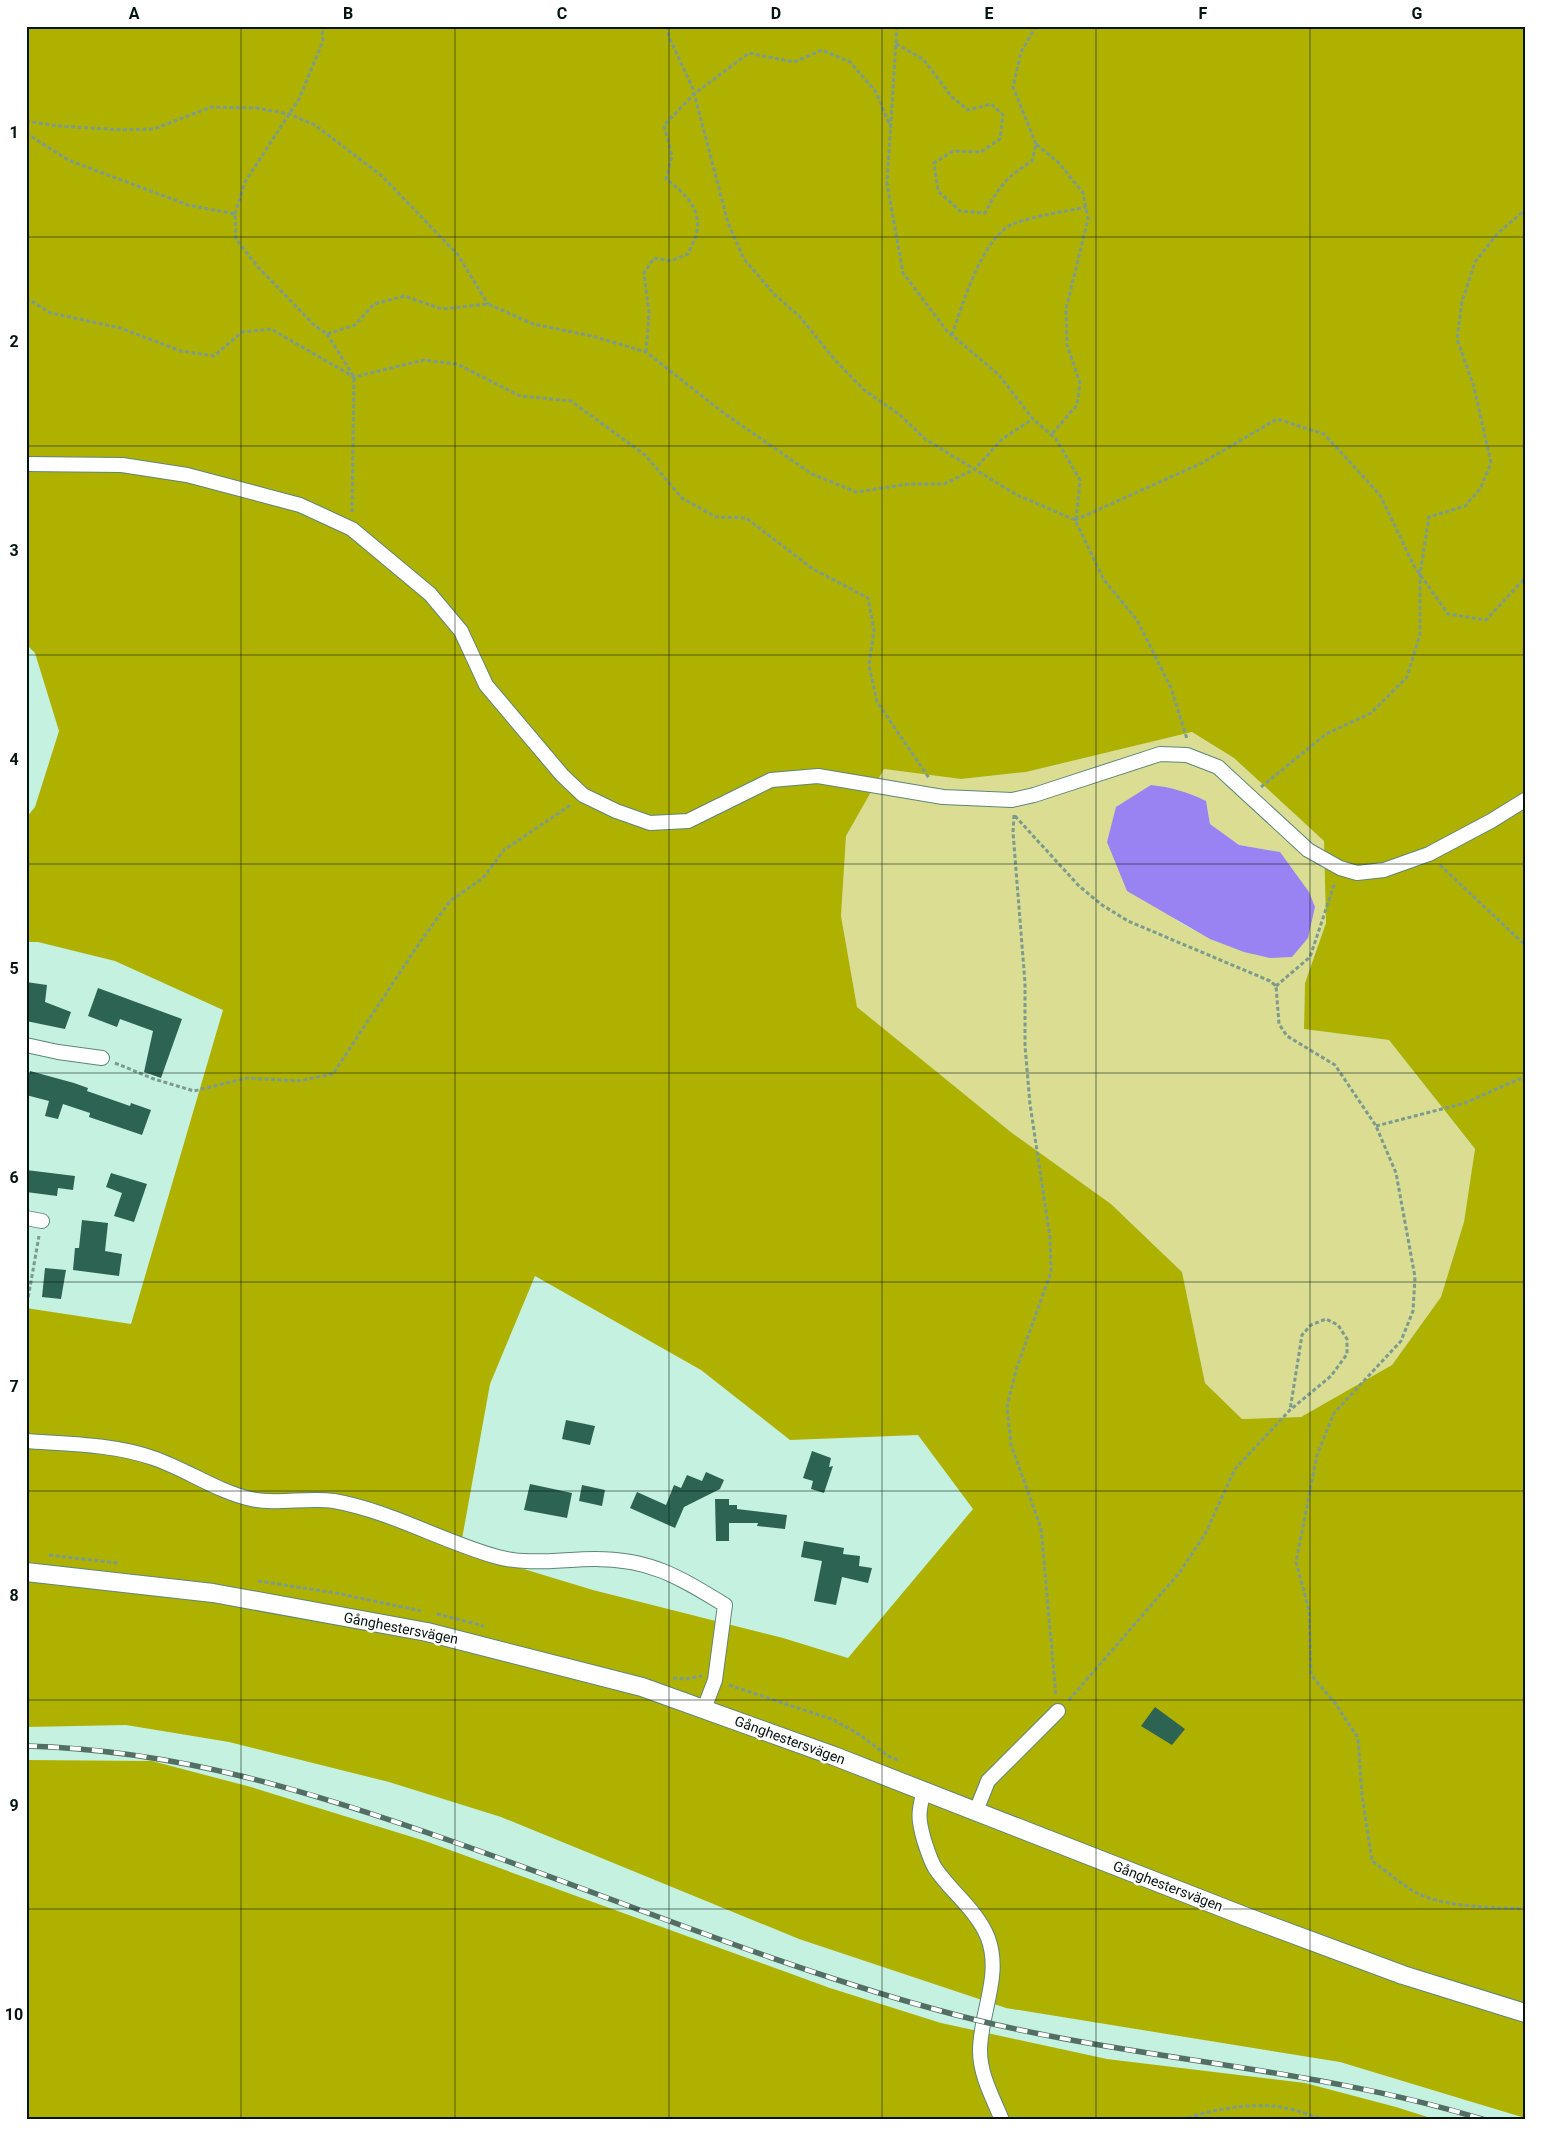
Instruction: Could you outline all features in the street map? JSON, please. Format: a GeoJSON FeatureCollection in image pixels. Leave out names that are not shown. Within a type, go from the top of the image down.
{"type":"FeatureCollection","features":[{"type":"Feature","properties":{"kind":"street"},"geometry":{"type":"LineString","coordinates":[[26,464],[122,465],[187,475],[300,505],[352,529],[430,594],[461,630],[486,685],[562,775],[583,795],[616,811],[650,823],[688,820],[770,780],[818,776],[943,798],[1012,800],[1034,795],[1160,754],[1187,755],[1218,767],[1308,850],[1340,868],[1357,873],[1384,870],[1429,854],[1491,821],[1525,800]]}},
{"type":"Feature","properties":{"kind":"street"},"geometry":{"type":"LineString","coordinates":[[26,1045],[58,1052],[102,1058]]}},
{"type":"Feature","properties":{"kind":"street"},"geometry":{"type":"LineString","coordinates":[[26,1218],[42,1220]]}},
{"type":"Feature","properties":{"kind":"street"},"geometry":{"type":"LineString","coordinates":[[26,1441],[102,1447],[153,1458],[252,1500],[332,1501],[376,1510],[495,1557],[535,1562],[596,1559],[644,1563],[674,1574],[725,1605],[715,1680],[704,1709]]}},
{"type":"Feature","properties":{"kind":"street","name":"Gånghestersvägen"},"geometry":{"type":"LineString","coordinates":[[26,1572],[213,1593],[428,1632],[642,1687],[924,1791],[1393,1971],[1525,2013]]}},
{"type":"Feature","properties":{"kind":"street"},"geometry":{"type":"LineString","coordinates":[[976,1811],[988,1781],[1058,1711]]}},
{"type":"Feature","properties":{"kind":"street"},"geometry":{"type":"LineString","coordinates":[[924,1791],[918,1810],[919,1822],[934,1867],[979,1920],[988,1939],[991,1953],[992,1988],[980,2050],[981,2066],[1002,2120]]}},
{"type":"Feature","properties":{"kind":"path"},"geometry":{"type":"LineString","coordinates":[[322,26],[323,40],[299,99],[245,182],[235,214],[236,239],[258,267],[315,326],[327,334],[354,377],[352,529]]}},
{"type":"Feature","properties":{"kind":"path"},"geometry":{"type":"LineString","coordinates":[[667,26],[669,37],[694,94],[728,223],[744,259],[774,294],[800,316],[835,360],[864,390],[900,415],[925,438],[1016,494],[1076,520],[1202,463],[1277,419],[1324,434],[1380,495],[1420,574],[1448,614],[1486,620],[1525,578]]}},
{"type":"Feature","properties":{"kind":"path"},"geometry":{"type":"LineString","coordinates":[[897,26],[887,182],[903,273],[946,331],[998,374],[1033,419],[1056,439],[1080,480],[1076,520],[1104,580],[1137,620],[1171,688],[1187,736],[1187,755]]}},
{"type":"Feature","properties":{"kind":"path"},"geometry":{"type":"LineString","coordinates":[[1036,26],[1021,52],[1012,87],[1036,144],[1059,163],[1083,193],[1088,219],[1066,309],[1067,345],[1080,383],[1077,405],[1051,435]]}},
{"type":"Feature","properties":{"kind":"path"},"geometry":{"type":"LineString","coordinates":[[896,44],[922,59],[952,97],[968,110],[990,104],[1003,115],[1000,139],[981,152],[953,151],[934,163],[938,192],[960,211],[985,213],[995,194],[1010,176],[1032,161],[1036,144]]}},
{"type":"Feature","properties":{"kind":"path"},"geometry":{"type":"LineString","coordinates":[[646,352],[649,312],[644,273],[654,258],[671,261],[688,254],[697,231],[696,209],[682,191],[666,179],[672,156],[664,125],[694,94],[749,53],[794,62],[822,50],[850,62],[876,92],[891,128]]}},
{"type":"Feature","properties":{"kind":"path"},"geometry":{"type":"LineString","coordinates":[[26,121],[58,126],[123,130],[154,129],[211,107],[256,108],[289,114],[314,125],[382,176],[458,255],[488,304]]}},
{"type":"Feature","properties":{"kind":"path"},"geometry":{"type":"LineString","coordinates":[[26,133],[68,160],[188,205],[235,214]]}},
{"type":"Feature","properties":{"kind":"path"},"geometry":{"type":"LineString","coordinates":[[952,335],[968,289],[986,252],[1008,226],[1041,216],[1086,207]]}},
{"type":"Feature","properties":{"kind":"path"},"geometry":{"type":"LineString","coordinates":[[1250,796],[1326,734],[1371,714],[1407,677],[1420,634],[1420,574],[1429,517],[1465,506],[1480,489],[1491,463],[1474,387],[1457,339],[1462,302],[1475,262],[1498,233],[1525,210]]}},
{"type":"Feature","properties":{"kind":"path"},"geometry":{"type":"LineString","coordinates":[[327,334],[355,324],[374,304],[404,296],[442,309],[488,304],[533,324],[592,336],[646,352],[725,414],[812,474],[856,492],[909,484],[944,484],[975,470],[1002,439],[1033,419]]}},
{"type":"Feature","properties":{"kind":"path"},"geometry":{"type":"LineString","coordinates":[[26,298],[51,313],[120,328],[181,351],[214,356],[242,332],[270,330],[354,377],[424,360],[456,364],[520,396],[571,401],[644,455],[682,498],[716,517],[746,518],[813,569],[868,598],[874,630],[869,665],[877,702],[943,798]]}},
{"type":"Feature","properties":{"kind":"path"},"geometry":{"type":"LineString","coordinates":[[102,1058],[154,1079],[194,1091],[247,1078],[298,1081],[333,1074],[418,945],[450,901],[483,878],[504,850],[567,808],[583,795]]}},
{"type":"Feature","properties":{"kind":"path"},"geometry":{"type":"LineString","coordinates":[[1012,800],[1025,983],[1025,1046],[1030,1104],[1050,1238],[1051,1272],[1016,1370],[1007,1407],[1011,1445],[1041,1528],[1058,1711]]}},
{"type":"Feature","properties":{"kind":"path"},"geometry":{"type":"LineString","coordinates":[[1014,816],[1079,886],[1102,905],[1128,921],[1270,981],[1276,986],[1279,1024],[1287,1036],[1334,1065],[1376,1126],[1396,1172],[1415,1277],[1413,1311],[1401,1341],[1334,1413],[1318,1455],[1296,1562],[1309,1610],[1311,1675],[1334,1703],[1358,1738],[1362,1795],[1372,1861],[1414,1891],[1437,1901],[1494,1908],[1525,1908]]}},
{"type":"Feature","properties":{"kind":"path"},"geometry":{"type":"LineString","coordinates":[[1429,854],[1525,945]]}},
{"type":"Feature","properties":{"kind":"path"},"geometry":{"type":"LineString","coordinates":[[1276,986],[1310,957],[1340,868]]}},
{"type":"Feature","properties":{"kind":"path"},"geometry":{"type":"LineString","coordinates":[[1376,1126],[1465,1103],[1519,1079],[1525,1079]]}},
{"type":"Feature","properties":{"kind":"path"},"geometry":{"type":"LineString","coordinates":[[26,1310],[42,1220]]}},
{"type":"Feature","properties":{"kind":"path"},"geometry":{"type":"LineString","coordinates":[[1058,1711],[1180,1572],[1205,1534],[1234,1469],[1290,1410],[1331,1376],[1347,1354],[1347,1339],[1338,1325],[1326,1319],[1311,1325],[1302,1335],[1290,1410]]}},
{"type":"Feature","properties":{"kind":"path"},"geometry":{"type":"LineString","coordinates":[[1182,2120],[1231,2108],[1271,2106],[1305,2113],[1325,2120]]}},
{"type":"Feature","properties":{"kind":"green space"},"geometry":{"type":"Polygon","coordinates":[[[1192,732],[1234,758],[1324,841],[1326,923],[1305,983],[1304,1029],[1389,1040],[1475,1150],[1464,1222],[1441,1297],[1392,1365],[1301,1417],[1242,1419],[1205,1383],[1182,1272],[1111,1204],[1012,1133],[857,1007],[841,916],[846,836],[884,769],[961,779],[1026,772],[1192,732]],[[1206,801],[1177,921],[1222,943],[1270,958],[1280,852],[1239,845],[1210,824],[1206,801]]]}},
{"type":"Feature","properties":{"kind":"shaded area"},"geometry":{"type":"Polygon","coordinates":[[[26,26],[1525,26],[1525,2118],[1340,2062],[1006,2008],[799,1939],[501,1817],[389,1782],[229,1742],[126,1725],[26,1727],[26,1308],[131,1324],[223,1010],[115,961],[38,942],[26,942],[26,818],[35,807],[59,731],[35,653],[26,644],[26,26]],[[1192,732],[1026,772],[961,779],[884,769],[846,836],[841,916],[857,1007],[1012,1133],[1111,1204],[1182,1272],[1205,1383],[1242,1419],[1301,1417],[1392,1365],[1441,1297],[1464,1222],[1475,1149],[1389,1040],[1304,1029],[1305,983],[1326,923],[1324,841],[1234,758],[1192,732]],[[535,1276],[490,1384],[462,1539],[464,1551],[593,1590],[783,1638],[848,1658],[973,1509],[918,1435],[790,1440],[701,1370],[535,1276]]]}},
{"type":"Feature","properties":{"kind":"shaded area"},"geometry":{"type":"Polygon","coordinates":[[[1151,785],[1179,790],[1206,801],[1210,824],[1239,845],[1280,852],[1309,892],[1315,907],[1308,938],[1292,957],[1270,958],[1244,952],[1210,939],[1127,891],[1107,842],[1116,807],[1151,785]]]}},
{"type":"Feature","properties":{"kind":"shaded area"},"geometry":{"type":"Polygon","coordinates":[[[26,1760],[152,1761],[251,1787],[425,1841],[830,1988],[941,2023],[1107,2059],[1305,2083],[1437,2120],[26,2120],[26,1760]]]}},
{"type":"Feature","properties":{"kind":"building"},"geometry":{"type":"Polygon","coordinates":[[[26,982],[47,985],[45,1002],[71,1012],[65,1029],[26,1021],[26,982]]]}},
{"type":"Feature","properties":{"kind":"building"},"geometry":{"type":"Polygon","coordinates":[[[98,988],[182,1019],[161,1078],[144,1072],[153,1031],[120,1019],[117,1027],[88,1016],[98,988]]]}},
{"type":"Feature","properties":{"kind":"building"},"geometry":{"type":"Polygon","coordinates":[[[30,1071],[74,1083],[88,1088],[87,1091],[130,1106],[131,1103],[151,1110],[142,1135],[89,1117],[90,1113],[63,1104],[58,1119],[45,1116],[49,1101],[26,1095],[26,1084],[30,1071]]]}},
{"type":"Feature","properties":{"kind":"building"},"geometry":{"type":"Polygon","coordinates":[[[26,1170],[75,1176],[73,1190],[58,1188],[57,1196],[26,1192],[26,1170]]]}},
{"type":"Feature","properties":{"kind":"building"},"geometry":{"type":"Polygon","coordinates":[[[111,1173],[147,1184],[134,1222],[114,1216],[122,1193],[106,1187],[111,1173]]]}},
{"type":"Feature","properties":{"kind":"building"},"geometry":{"type":"Polygon","coordinates":[[[82,1220],[108,1223],[105,1251],[122,1254],[119,1276],[73,1270],[75,1248],[79,1248],[82,1220]]]}},
{"type":"Feature","properties":{"kind":"building"},"geometry":{"type":"Polygon","coordinates":[[[45,1268],[66,1270],[61,1299],[42,1297],[45,1268]]]}},
{"type":"Feature","properties":{"kind":"building"},"geometry":{"type":"Polygon","coordinates":[[[566,1420],[595,1426],[590,1445],[562,1439],[566,1420]]]}},
{"type":"Feature","properties":{"kind":"building"},"geometry":{"type":"Polygon","coordinates":[[[812,1451],[831,1458],[829,1467],[833,1466],[824,1493],[811,1489],[813,1481],[803,1478],[812,1451]]]}},
{"type":"Feature","properties":{"kind":"building"},"geometry":{"type":"Polygon","coordinates":[[[706,1472],[724,1480],[720,1489],[684,1507],[675,1528],[630,1508],[637,1492],[666,1505],[674,1485],[681,1488],[687,1475],[702,1481],[706,1472]]]}},
{"type":"Feature","properties":{"kind":"building"},"geometry":{"type":"Polygon","coordinates":[[[530,1484],[572,1493],[567,1518],[524,1510],[530,1484]]]}},
{"type":"Feature","properties":{"kind":"building"},"geometry":{"type":"Polygon","coordinates":[[[582,1485],[605,1490],[602,1506],[579,1501],[582,1485]]]}},
{"type":"Feature","properties":{"kind":"building"},"geometry":{"type":"Polygon","coordinates":[[[715,1499],[729,1499],[729,1505],[737,1505],[737,1509],[787,1515],[785,1529],[757,1526],[758,1523],[729,1523],[729,1541],[716,1541],[715,1499]]]}},
{"type":"Feature","properties":{"kind":"building"},"geometry":{"type":"Polygon","coordinates":[[[804,1541],[844,1548],[843,1554],[860,1556],[859,1566],[872,1568],[868,1583],[842,1577],[836,1605],[814,1601],[822,1561],[801,1557],[804,1541]]]}},
{"type":"Feature","properties":{"kind":"building"},"geometry":{"type":"Polygon","coordinates":[[[1155,1707],[1185,1729],[1172,1745],[1141,1726],[1155,1707]]]}},
{"type":"Feature","properties":{"kind":"railway"},"geometry":{"type":"LineString","coordinates":[[26,1746],[82,1749],[191,1765],[244,1777],[349,1806],[514,1863],[693,1930],[813,1972],[934,2009],[1002,2026],[1071,2040],[1348,2086],[1417,2101],[1485,2120]]}}]}
